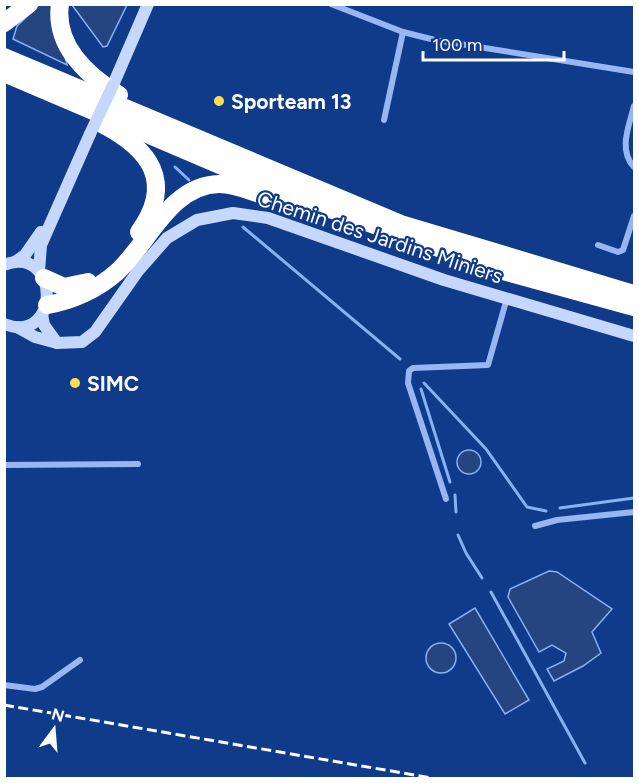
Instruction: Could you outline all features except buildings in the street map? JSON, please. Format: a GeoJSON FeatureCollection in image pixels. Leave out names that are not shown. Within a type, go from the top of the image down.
{"type":"FeatureCollection","features":[{"type":"Feature","properties":{"kind":"highway"},"geometry":{"type":"LineString","coordinates":[[4,23],[28,4]]}},
{"type":"Feature","properties":{"kind":"highway"},"geometry":{"type":"LineString","coordinates":[[60,4],[60,27],[70,51],[84,70],[99,83],[179,127],[292,179]]}},
{"type":"Feature","properties":{"kind":"highway"},"geometry":{"type":"LineString","coordinates":[[4,57],[401,224],[634,294]]}},
{"type":"Feature","properties":{"kind":"highway"},"geometry":{"type":"LineString","coordinates":[[4,73],[299,198],[503,270],[634,307]]}},
{"type":"Feature","properties":{"kind":"highway"},"geometry":{"type":"LineString","coordinates":[[4,80],[81,113],[123,136],[145,156],[157,182],[157,198],[149,217],[107,269],[98,276],[74,287],[55,285],[41,275]]}},
{"type":"Feature","properties":{"kind":"highway"},"geometry":{"type":"LineString","coordinates":[[45,310],[105,282],[118,271],[183,196],[202,187],[221,184],[301,208],[544,289],[634,307]]}},
{"type":"Feature","properties":{"kind":"street"},"geometry":{"type":"LineString","coordinates":[[331,4],[403,32],[435,40],[634,72]]}},
{"type":"Feature","properties":{"kind":"street"},"geometry":{"type":"LineString","coordinates":[[10,263],[25,255],[35,243],[54,210],[148,6]]}},
{"type":"Feature","properties":{"kind":"street"},"geometry":{"type":"LineString","coordinates":[[384,120],[403,32]]}},
{"type":"Feature","properties":{"kind":"street"},"geometry":{"type":"LineString","coordinates":[[634,106],[625,141],[626,154],[634,167]]}},
{"type":"Feature","properties":{"kind":"street"},"geometry":{"type":"LineString","coordinates":[[54,210],[41,245],[41,275],[49,296],[44,325],[57,343]]}},
{"type":"Feature","properties":{"kind":"street","name":"Chemin des Jardins Miniers"},"geometry":{"type":"LineString","coordinates":[[11,326],[35,337],[57,343],[74,344],[90,338],[138,271],[167,238],[197,220],[221,214],[241,213],[268,218],[433,276],[634,336]]}},
{"type":"Feature","properties":{"kind":"street"},"geometry":{"type":"LineString","coordinates":[[598,245],[618,252],[623,250],[634,216]]}},
{"type":"Feature","properties":{"kind":"street"},"geometry":{"type":"LineString","coordinates":[[10,263],[33,267],[41,275]]}},
{"type":"Feature","properties":{"kind":"street"},"geometry":{"type":"LineString","coordinates":[[446,499],[408,383],[409,371],[413,368],[488,365],[507,298]]}},
{"type":"Feature","properties":{"kind":"street"},"geometry":{"type":"LineString","coordinates":[[11,326],[32,323],[45,310]]}},
{"type":"Feature","properties":{"kind":"street"},"geometry":{"type":"LineString","coordinates":[[4,465],[138,464]]}},
{"type":"Feature","properties":{"kind":"street"},"geometry":{"type":"LineString","coordinates":[[535,526],[557,520],[634,512]]}},
{"type":"Feature","properties":{"kind":"street"},"geometry":{"type":"LineString","coordinates":[[4,685],[35,689],[42,687],[80,660]]}},
{"type":"Feature","properties":{"kind":"water"},"geometry":{"type":"Polygon","coordinates":[[[39,5],[52,5],[67,65],[13,39],[17,26],[39,5]]]}},
{"type":"Feature","properties":{"kind":"water"},"geometry":{"type":"Polygon","coordinates":[[[72,5],[127,5],[107,46],[103,47],[72,5]]]}},
{"type":"Feature","properties":{"kind":"water"},"geometry":{"type":"Polygon","coordinates":[[[469,450],[477,454],[481,462],[477,470],[469,474],[461,470],[457,462],[461,454],[469,450]]]}},
{"type":"Feature","properties":{"kind":"water"},"geometry":{"type":"Polygon","coordinates":[[[549,571],[557,572],[612,609],[592,632],[601,653],[583,666],[554,681],[547,669],[564,661],[566,653],[552,645],[539,652],[508,597],[510,589],[549,571]]]}},
{"type":"Feature","properties":{"kind":"water"},"geometry":{"type":"Polygon","coordinates":[[[475,608],[529,700],[505,714],[449,624],[475,608]]]}},
{"type":"Feature","properties":{"kind":"water"},"geometry":{"type":"Polygon","coordinates":[[[441,643],[447,644],[455,652],[455,664],[447,672],[441,673],[435,672],[427,664],[426,658],[427,652],[435,644],[441,643]]]}},
{"type":"Feature","properties":{"kind":"waterway"},"geometry":{"type":"LineString","coordinates":[[175,167],[189,180]]}},
{"type":"Feature","properties":{"kind":"waterway"},"geometry":{"type":"LineString","coordinates":[[243,227],[400,359]]}},
{"type":"Feature","properties":{"kind":"waterway"},"geometry":{"type":"LineString","coordinates":[[424,383],[486,449],[527,507],[546,511]]}},
{"type":"Feature","properties":{"kind":"waterway"},"geometry":{"type":"LineString","coordinates":[[421,389],[450,482]]}},
{"type":"Feature","properties":{"kind":"waterway"},"geometry":{"type":"LineString","coordinates":[[455,495],[456,512]]}},
{"type":"Feature","properties":{"kind":"waterway"},"geometry":{"type":"LineString","coordinates":[[560,508],[634,498]]}},
{"type":"Feature","properties":{"kind":"waterway"},"geometry":{"type":"LineString","coordinates":[[458,535],[482,578]]}},
{"type":"Feature","properties":{"kind":"waterway"},"geometry":{"type":"LineString","coordinates":[[491,592],[585,763]]}},
{"type":"Feature","properties":{"kind":"railway"},"geometry":{"type":"LineString","coordinates":[[4,705],[432,778]]}},
{"type":"Feature","properties":{"kind":"place","name":"Sporteam 13"},"geometry":{"type":"Point","coordinates":[219,101]}},
{"type":"Feature","properties":{"kind":"place","name":"SIMC"},"geometry":{"type":"Point","coordinates":[75,383]}}]}
